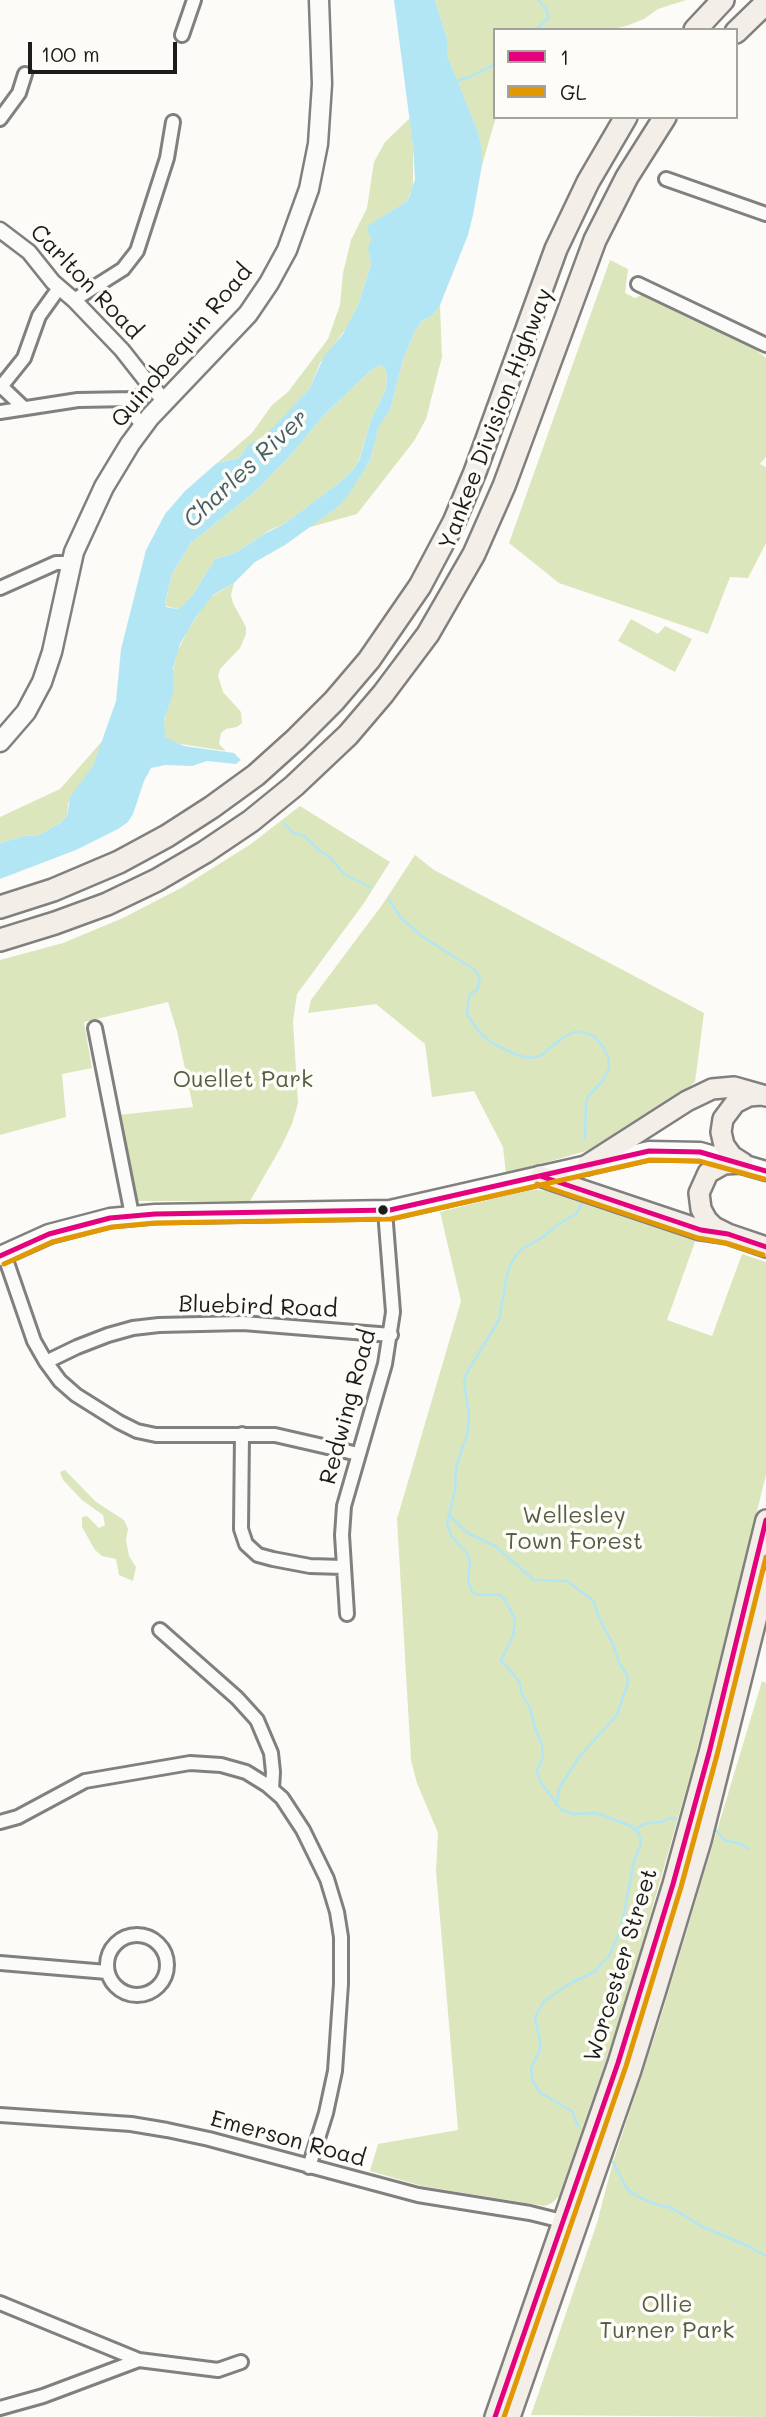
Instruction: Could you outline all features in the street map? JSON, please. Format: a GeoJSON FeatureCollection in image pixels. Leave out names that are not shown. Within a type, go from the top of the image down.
{"type":"FeatureCollection","features":[{"type":"Feature","properties":{"kind":"highway"},"geometry":{"type":"LineString","coordinates":[[697,28],[723,0]]}},
{"type":"Feature","properties":{"kind":"highway"},"geometry":{"type":"LineString","coordinates":[[738,30],[766,3]]}},
{"type":"Feature","properties":{"kind":"highway","name":"Yankee Division Highway"},"geometry":{"type":"LineString","coordinates":[[0,907],[53,890],[103,869],[205,813],[256,775],[296,739],[334,701],[369,660],[420,586],[454,522],[475,472],[556,249],[587,182],[625,119]]}},
{"type":"Feature","properties":{"kind":"highway","name":"Yankee Division Highway"},"geometry":{"type":"LineString","coordinates":[[0,940],[55,923],[124,896],[167,875],[213,847],[265,810],[308,774],[348,735],[383,694],[428,634],[474,554],[507,478],[594,240],[622,185],[664,119]]}},
{"type":"Feature","properties":{"kind":"highway"},"geometry":{"type":"LineString","coordinates":[[587,1165],[687,1101],[712,1089],[734,1087],[764,1096]]}},
{"type":"Feature","properties":{"kind":"highway"},"geometry":{"type":"LineString","coordinates":[[743,1163],[732,1156],[724,1145],[723,1119],[740,1100],[764,1096]]}},
{"type":"Feature","properties":{"kind":"highway"},"geometry":{"type":"LineString","coordinates":[[743,1163],[731,1162],[717,1167],[704,1179],[699,1193],[701,1209],[706,1220],[714,1227],[766,1247]]}},
{"type":"Feature","properties":{"kind":"highway"},"geometry":{"type":"LineString","coordinates":[[540,1176],[701,1230],[728,1234]]}},
{"type":"Feature","properties":{"kind":"highway","name":"Worcester Street"},"geometry":{"type":"LineString","coordinates":[[495,2417],[618,2063],[673,1884],[709,1753],[766,1520]]}},
{"type":"Feature","properties":{"kind":"highway","name":"Worcester Street"},"geometry":{"type":"LineString","coordinates":[[510,2417],[656,1990],[701,1841],[765,1586]]}},
{"type":"Feature","properties":{"kind":"main road","name":"Quinobequin Road"},"geometry":{"type":"LineString","coordinates":[[0,742],[26,712],[42,682],[52,652],[71,563],[98,497],[143,426],[158,394],[231,332],[255,304],[276,272],[297,226],[312,176],[319,133],[322,84],[319,0]]}},
{"type":"Feature","properties":{"kind":"main road"},"geometry":{"type":"LineString","coordinates":[[2,1255],[58,1231],[132,1215],[385,1211],[587,1165],[667,1150],[700,1152],[766,1171]]}},
{"type":"Feature","properties":{"kind":"street"},"geometry":{"type":"LineString","coordinates":[[182,34],[194,0]]}},
{"type":"Feature","properties":{"kind":"street"},"geometry":{"type":"LineString","coordinates":[[0,119],[19,93],[25,74]]}},
{"type":"Feature","properties":{"kind":"street"},"geometry":{"type":"LineString","coordinates":[[74,300],[123,269],[137,251],[167,158],[173,122]]}},
{"type":"Feature","properties":{"kind":"street"},"geometry":{"type":"LineString","coordinates":[[666,179],[766,214]]}},
{"type":"Feature","properties":{"kind":"street","name":"Carlton Road"},"geometry":{"type":"LineString","coordinates":[[0,230],[29,252],[59,288],[122,350],[158,394]]}},
{"type":"Feature","properties":{"kind":"street"},"geometry":{"type":"LineString","coordinates":[[638,284],[766,345]]}},
{"type":"Feature","properties":{"kind":"street"},"geometry":{"type":"LineString","coordinates":[[24,408],[1,388],[24,358],[39,316],[59,288]]}},
{"type":"Feature","properties":{"kind":"street"},"geometry":{"type":"LineString","coordinates":[[0,412],[78,400],[128,399],[158,394]]}},
{"type":"Feature","properties":{"kind":"street"},"geometry":{"type":"LineString","coordinates":[[128,399],[134,415],[143,426]]}},
{"type":"Feature","properties":{"kind":"street"},"geometry":{"type":"LineString","coordinates":[[0,589],[56,563],[71,563]]}},
{"type":"Feature","properties":{"kind":"street"},"geometry":{"type":"LineString","coordinates":[[95,1028],[132,1215]]}},
{"type":"Feature","properties":{"kind":"street","name":"Redwing Road"},"geometry":{"type":"LineString","coordinates":[[347,1614],[344,1506],[391,1335],[393,1295],[385,1211]]}},
{"type":"Feature","properties":{"kind":"street"},"geometry":{"type":"LineString","coordinates":[[2,1255],[31,1333],[46,1362],[60,1381],[76,1395],[137,1431],[156,1435],[275,1435],[358,1454]]}},
{"type":"Feature","properties":{"kind":"street","name":"Bluebird Road"},"geometry":{"type":"LineString","coordinates":[[46,1362],[108,1335],[159,1325],[254,1324],[391,1335]]}},
{"type":"Feature","properties":{"kind":"street"},"geometry":{"type":"LineString","coordinates":[[242,1434],[241,1529],[247,1544],[258,1555],[273,1559],[310,1566],[344,1567]]}},
{"type":"Feature","properties":{"kind":"street"},"geometry":{"type":"LineString","coordinates":[[160,1630],[237,1698],[257,1720],[272,1759],[272,1789]]}},
{"type":"Feature","properties":{"kind":"street"},"geometry":{"type":"LineString","coordinates":[[0,1822],[18,1817],[85,1781],[184,1763],[208,1763],[251,1774],[272,1789],[291,1810],[315,1853],[333,1895],[341,1937],[341,1984],[335,2071],[326,2113],[309,2167]]}},
{"type":"Feature","properties":{"kind":"street"},"geometry":{"type":"LineString","coordinates":[[137,1935],[154,1940],[165,1954],[167,1964],[161,1983],[146,1994],[136,1996],[118,1989],[107,1972],[108,1955],[113,1947],[128,1937],[137,1935]]}},
{"type":"Feature","properties":{"kind":"street"},"geometry":{"type":"LineString","coordinates":[[0,1963],[107,1972]]}},
{"type":"Feature","properties":{"kind":"street","name":"Emerson Road"},"geometry":{"type":"LineString","coordinates":[[0,2115],[155,2128],[209,2139],[431,2198],[530,2213],[562,2221]]}},
{"type":"Feature","properties":{"kind":"street"},"geometry":{"type":"LineString","coordinates":[[0,2303],[139,2360],[218,2370],[241,2362]]}},
{"type":"Feature","properties":{"kind":"street"},"geometry":{"type":"LineString","coordinates":[[0,2408],[43,2396],[139,2360]]}},
{"type":"Feature","properties":{"kind":"green space"},"geometry":{"type":"Polygon","coordinates":[[[435,0],[686,0],[658,9],[644,19],[617,28],[493,28],[493,119],[495,119],[482,165],[478,133],[447,55],[447,39],[435,0]]]}},
{"type":"Feature","properties":{"kind":"green space"},"geometry":{"type":"Polygon","coordinates":[[[410,118],[413,187],[407,201],[370,225],[371,264],[348,326],[320,363],[310,388],[271,431],[247,447],[239,458],[217,463],[252,433],[272,405],[288,392],[328,339],[340,305],[343,273],[351,240],[367,208],[374,162],[385,142],[410,118]]]}},
{"type":"Feature","properties":{"kind":"green space"},"geometry":{"type":"Polygon","coordinates":[[[610,260],[628,269],[625,293],[635,298],[646,293],[744,340],[766,358],[766,457],[760,464],[766,467],[766,543],[748,578],[730,577],[708,634],[559,583],[509,543],[610,260]]]}},
{"type":"Feature","properties":{"kind":"green space"},"geometry":{"type":"Polygon","coordinates":[[[440,305],[442,357],[426,419],[414,441],[357,514],[307,528],[339,506],[370,461],[379,425],[390,410],[403,360],[415,331],[440,305]]]}},
{"type":"Feature","properties":{"kind":"green space"},"geometry":{"type":"Polygon","coordinates":[[[379,365],[385,368],[386,389],[371,420],[360,457],[353,470],[284,524],[235,553],[215,559],[192,596],[181,607],[178,609],[166,606],[172,574],[191,543],[257,490],[324,415],[379,365]]]}},
{"type":"Feature","properties":{"kind":"green space"},"geometry":{"type":"Polygon","coordinates":[[[234,583],[231,595],[246,627],[246,634],[240,648],[220,669],[218,676],[223,692],[241,712],[242,723],[221,733],[219,744],[226,751],[174,743],[165,737],[163,728],[167,705],[173,694],[172,676],[177,652],[209,598],[234,583]]]}},
{"type":"Feature","properties":{"kind":"green space"},"geometry":{"type":"Polygon","coordinates":[[[631,619],[658,634],[665,626],[692,639],[675,672],[618,641],[631,619]]]}},
{"type":"Feature","properties":{"kind":"green space"},"geometry":{"type":"Polygon","coordinates":[[[104,739],[93,766],[68,803],[67,816],[60,823],[39,835],[0,843],[0,817],[60,789],[104,739]]]}},
{"type":"Feature","properties":{"kind":"green space","name":"Ouellet Park"},"geometry":{"type":"Polygon","coordinates":[[[300,806],[390,862],[364,903],[297,994],[293,1021],[298,1103],[281,1147],[250,1201],[135,1201],[118,1115],[193,1107],[168,1002],[84,1022],[92,1068],[62,1074],[66,1117],[0,1135],[0,960],[63,943],[123,918],[181,888],[251,844],[300,806]]]}},
{"type":"Feature","properties":{"kind":"green space"},"geometry":{"type":"Polygon","coordinates":[[[415,855],[434,870],[704,1013],[695,1082],[593,1149],[506,1174],[503,1147],[474,1091],[432,1097],[425,1044],[376,1004],[308,1013],[311,1000],[382,905],[415,855]]]}},
{"type":"Feature","properties":{"kind":"green space","name":"Wellesley Town Forest"},"geometry":{"type":"Polygon","coordinates":[[[532,1189],[552,1192],[696,1239],[667,1320],[712,1336],[742,1254],[766,1262],[766,1475],[694,1762],[623,2011],[559,2196],[545,2206],[422,2186],[370,2171],[378,2144],[458,2130],[436,1871],[438,1833],[417,1783],[411,1760],[397,1519],[461,1301],[440,1212],[532,1189]]]}},
{"type":"Feature","properties":{"kind":"green space"},"geometry":{"type":"Polygon","coordinates":[[[65,1470],[96,1502],[124,1520],[128,1529],[126,1540],[129,1556],[136,1567],[133,1581],[119,1575],[116,1559],[102,1556],[95,1550],[82,1527],[82,1517],[87,1516],[99,1528],[105,1525],[103,1515],[82,1500],[63,1480],[60,1472],[65,1470]]]}},
{"type":"Feature","properties":{"kind":"green space","name":"Ollie Turner Park"},"geometry":{"type":"Polygon","coordinates":[[[762,1681],[766,1683],[766,2417],[531,2415],[597,2223],[613,2162],[659,2023],[762,1681]]]}},
{"type":"Feature","properties":{"kind":"water","name":"Charles River"},"geometry":{"type":"Polygon","coordinates":[[[394,0],[435,0],[447,39],[447,55],[478,132],[482,150],[482,165],[468,235],[440,305],[415,331],[403,360],[390,410],[379,426],[370,461],[349,494],[339,506],[285,545],[255,562],[234,583],[213,595],[180,644],[173,668],[173,694],[164,719],[165,737],[184,746],[234,753],[241,760],[236,764],[207,761],[192,766],[165,765],[151,768],[128,822],[76,850],[0,879],[0,843],[39,835],[60,823],[67,816],[70,797],[93,766],[116,701],[121,649],[146,550],[165,514],[185,491],[217,463],[239,458],[249,444],[262,439],[310,388],[324,356],[343,334],[358,305],[371,264],[368,249],[371,239],[367,229],[369,225],[407,201],[410,195],[415,179],[394,0]],[[379,365],[370,371],[324,415],[257,490],[191,543],[172,574],[166,607],[181,607],[192,596],[215,559],[235,553],[284,524],[353,470],[360,458],[371,420],[386,389],[385,368],[379,365]]]}},
{"type":"Feature","properties":{"kind":"waterway"},"geometry":{"type":"LineString","coordinates":[[537,28],[549,17],[538,0]]}},
{"type":"Feature","properties":{"kind":"waterway"},"geometry":{"type":"LineString","coordinates":[[453,82],[493,65]]}},
{"type":"Feature","properties":{"kind":"waterway"},"geometry":{"type":"LineString","coordinates":[[285,824],[293,833],[304,836],[329,856],[344,874],[370,887]]}},
{"type":"Feature","properties":{"kind":"waterway"},"geometry":{"type":"LineString","coordinates":[[389,900],[401,918],[423,937],[475,970],[480,979],[477,989],[469,996],[467,1015],[481,1034],[492,1043],[529,1058],[540,1056],[574,1032],[584,1032],[595,1037],[608,1056],[609,1068],[602,1082],[588,1096],[585,1139]]}},
{"type":"Feature","properties":{"kind":"waterway"},"geometry":{"type":"LineString","coordinates":[[578,2126],[572,2111],[541,2093],[533,2082],[531,2068],[540,2050],[535,2017],[544,2001],[569,1984],[594,1972],[609,1956],[621,1929],[634,1861],[641,1843],[639,1834],[631,1826],[596,1813],[573,1814],[562,1810],[540,1782],[537,1770],[543,1757],[542,1744],[519,1681],[501,1660],[513,1636],[515,1619],[500,1595],[478,1595],[472,1592],[468,1581],[470,1561],[466,1552],[452,1537],[447,1524],[455,1490],[456,1467],[467,1435],[469,1415],[464,1382],[466,1374],[499,1320],[508,1270],[522,1249],[576,1214],[583,1201]]}},
{"type":"Feature","properties":{"kind":"waterway"},"geometry":{"type":"LineString","coordinates":[[449,1515],[466,1532],[495,1546],[534,1580],[567,1581],[590,1598],[627,1675],[628,1683],[617,1715],[579,1757],[560,1787],[556,1805]]}},
{"type":"Feature","properties":{"kind":"waterway"},"geometry":{"type":"LineString","coordinates":[[636,1829],[644,1824],[676,1819]]}},
{"type":"Feature","properties":{"kind":"waterway"},"geometry":{"type":"LineString","coordinates":[[717,1831],[724,1840],[749,1849]]}},
{"type":"Feature","properties":{"kind":"waterway"},"geometry":{"type":"LineString","coordinates":[[613,2162],[626,2187],[633,2194],[672,2208],[701,2226],[766,2256]]}},
{"type":"Feature","properties":{"kind":"transit line","name":"1"},"geometry":{"type":"LineString","coordinates":[[0,1256],[49,1234],[110,1218],[155,1214],[390,1210],[649,1151],[700,1152],[766,1171]]}},
{"type":"Feature","properties":{"kind":"transit line","name":"GL"},"geometry":{"type":"LineString","coordinates":[[4,1264],[52,1242],[112,1227],[155,1223],[391,1219],[650,1160],[699,1161],[764,1179]]}},
{"type":"Feature","properties":{"kind":"transit line","name":"1"},"geometry":{"type":"LineString","coordinates":[[540,1176],[701,1230],[728,1234],[766,1247]]}},
{"type":"Feature","properties":{"kind":"transit line","name":"GL"},"geometry":{"type":"LineString","coordinates":[[537,1184],[698,1238],[726,1243],[763,1255]]}},
{"type":"Feature","properties":{"kind":"transit line","name":"1"},"geometry":{"type":"LineString","coordinates":[[495,2417],[618,2063],[673,1884],[709,1753],[766,1520]]}},
{"type":"Feature","properties":{"kind":"transit line","name":"GL"},"geometry":{"type":"LineString","coordinates":[[504,2417],[626,2066],[681,1887],[766,1557]]}}]}
